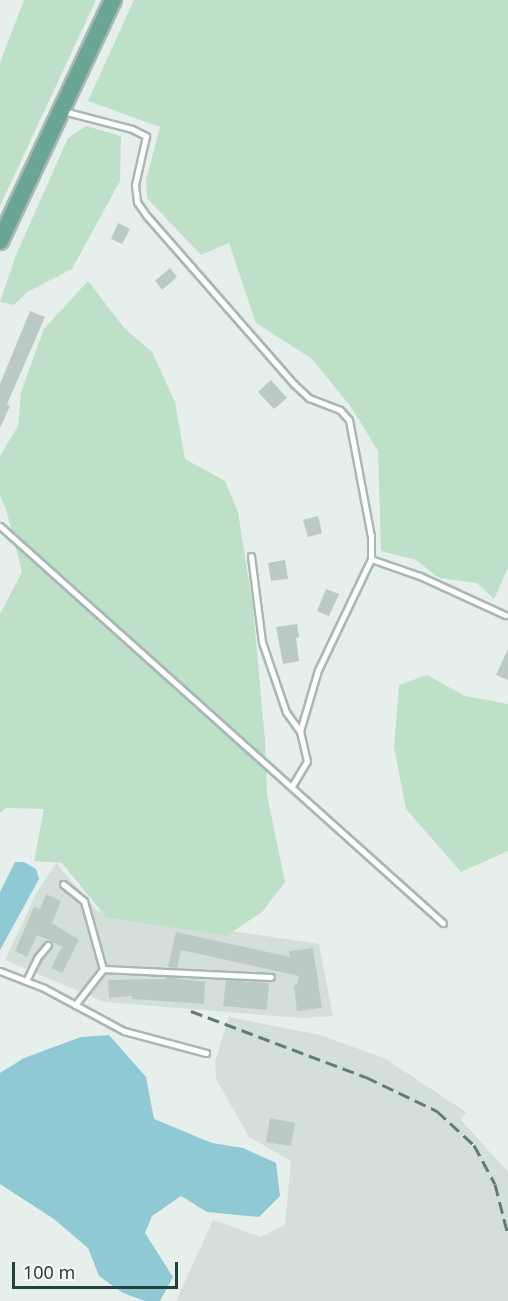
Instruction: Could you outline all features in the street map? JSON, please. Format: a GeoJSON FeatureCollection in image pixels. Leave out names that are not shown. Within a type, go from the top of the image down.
{"type":"FeatureCollection","features":[{"type":"Feature","properties":{"kind":"main road"},"geometry":{"type":"LineString","coordinates":[[0,241],[113,0]]}},
{"type":"Feature","properties":{"kind":"lane"},"geometry":{"type":"LineString","coordinates":[[61,110],[132,129],[146,136],[135,184],[137,202],[146,215],[294,384],[309,398],[340,410],[349,420],[370,536],[371,559],[318,670],[300,730]]}},
{"type":"Feature","properties":{"kind":"lane"},"geometry":{"type":"LineString","coordinates":[[0,526],[443,923]]}},
{"type":"Feature","properties":{"kind":"lane"},"geometry":{"type":"LineString","coordinates":[[251,556],[262,642],[286,712],[300,730],[307,761],[292,786]]}},
{"type":"Feature","properties":{"kind":"lane"},"geometry":{"type":"LineString","coordinates":[[371,559],[420,576],[505,615]]}},
{"type":"Feature","properties":{"kind":"lane"},"geometry":{"type":"LineString","coordinates":[[63,884],[84,901],[103,969]]}},
{"type":"Feature","properties":{"kind":"lane"},"geometry":{"type":"LineString","coordinates":[[26,981],[37,958],[48,945]]}},
{"type":"Feature","properties":{"kind":"lane"},"geometry":{"type":"LineString","coordinates":[[103,969],[271,977]]}},
{"type":"Feature","properties":{"kind":"lane"},"geometry":{"type":"LineString","coordinates":[[75,1005],[103,969]]}},
{"type":"Feature","properties":{"kind":"lane"},"geometry":{"type":"LineString","coordinates":[[0,971],[26,981],[124,1030],[206,1053]]}},
{"type":"Feature","properties":{"kind":"shaded area"},"geometry":{"type":"Polygon","coordinates":[[[56,863],[97,911],[319,944],[333,1016],[301,1018],[104,1002],[5,960],[37,892],[56,863]]]}},
{"type":"Feature","properties":{"kind":"shaded area"},"geometry":{"type":"Polygon","coordinates":[[[229,1017],[320,1035],[384,1058],[466,1112],[461,1120],[508,1172],[508,1301],[176,1301],[213,1220],[261,1237],[285,1225],[291,1161],[249,1137],[216,1079],[215,1062],[229,1017]]]}},
{"type":"Feature","properties":{"kind":"green space"},"geometry":{"type":"Polygon","coordinates":[[[24,0],[96,0],[0,206],[0,63],[24,0]]]}},
{"type":"Feature","properties":{"kind":"green space"},"geometry":{"type":"Polygon","coordinates":[[[134,0],[508,0],[508,568],[494,599],[477,583],[439,578],[416,560],[381,551],[378,451],[351,407],[312,359],[256,323],[229,243],[201,255],[147,198],[146,180],[160,127],[88,101],[134,0]]]}},
{"type":"Feature","properties":{"kind":"green space"},"geometry":{"type":"Polygon","coordinates":[[[86,126],[121,136],[120,181],[72,269],[27,292],[14,305],[0,302],[16,255],[68,138],[86,126]]]}},
{"type":"Feature","properties":{"kind":"green space"},"geometry":{"type":"Polygon","coordinates":[[[88,281],[125,329],[152,352],[175,402],[185,459],[225,481],[238,512],[253,608],[265,740],[267,795],[285,882],[262,912],[226,936],[106,917],[62,863],[34,861],[44,809],[6,808],[0,813],[0,614],[22,572],[6,509],[0,496],[0,456],[18,426],[21,392],[44,329],[88,281]]]}},
{"type":"Feature","properties":{"kind":"green space"},"geometry":{"type":"Polygon","coordinates":[[[427,675],[465,696],[508,704],[508,851],[461,872],[406,809],[394,747],[399,685],[427,675]]]}},
{"type":"Feature","properties":{"kind":"water"},"geometry":{"type":"Polygon","coordinates":[[[15,862],[24,862],[36,869],[39,879],[0,950],[0,892],[15,862]]]}},
{"type":"Feature","properties":{"kind":"water"},"geometry":{"type":"Polygon","coordinates":[[[109,1035],[146,1077],[154,1119],[212,1143],[243,1148],[276,1163],[280,1196],[259,1217],[207,1212],[181,1196],[152,1216],[145,1233],[173,1277],[160,1301],[145,1301],[123,1293],[99,1276],[88,1248],[54,1219],[0,1184],[0,1073],[24,1058],[81,1037],[109,1035]]]}},
{"type":"Feature","properties":{"kind":"building"},"geometry":{"type":"Polygon","coordinates":[[[118,223],[130,229],[122,244],[111,239],[118,223]]]}},
{"type":"Feature","properties":{"kind":"building"},"geometry":{"type":"Polygon","coordinates":[[[170,268],[177,277],[162,290],[155,281],[170,268]]]}},
{"type":"Feature","properties":{"kind":"building"},"geometry":{"type":"Polygon","coordinates":[[[30,311],[45,317],[7,404],[10,406],[0,428],[0,384],[30,311]]]}},
{"type":"Feature","properties":{"kind":"building"},"geometry":{"type":"Polygon","coordinates":[[[271,380],[287,398],[274,409],[258,392],[271,380]]]}},
{"type":"Feature","properties":{"kind":"building"},"geometry":{"type":"Polygon","coordinates":[[[318,516],[322,533],[308,537],[303,520],[318,516]]]}},
{"type":"Feature","properties":{"kind":"building"},"geometry":{"type":"Polygon","coordinates":[[[285,560],[288,579],[271,581],[268,563],[285,560]]]}},
{"type":"Feature","properties":{"kind":"building"},"geometry":{"type":"Polygon","coordinates":[[[326,589],[339,594],[329,616],[317,611],[326,589]]]}},
{"type":"Feature","properties":{"kind":"building"},"geometry":{"type":"Polygon","coordinates":[[[297,624],[299,661],[283,664],[276,627],[297,624]]]}},
{"type":"Feature","properties":{"kind":"building"},"geometry":{"type":"Polygon","coordinates":[[[508,649],[508,680],[496,675],[508,649]]]}},
{"type":"Feature","properties":{"kind":"building"},"geometry":{"type":"Polygon","coordinates":[[[46,894],[61,901],[52,923],[79,940],[62,973],[51,968],[62,947],[49,940],[37,935],[27,957],[15,951],[34,907],[40,909],[46,894]]]}},
{"type":"Feature","properties":{"kind":"building"},"geometry":{"type":"Polygon","coordinates":[[[176,932],[290,957],[289,951],[313,948],[322,1008],[297,1011],[294,985],[297,985],[299,976],[181,950],[177,968],[168,967],[176,932]]]}},
{"type":"Feature","properties":{"kind":"building"},"geometry":{"type":"Polygon","coordinates":[[[166,977],[205,982],[204,1004],[132,999],[132,996],[109,998],[108,980],[165,979],[166,977]]]}},
{"type":"Feature","properties":{"kind":"building"},"geometry":{"type":"Polygon","coordinates":[[[226,980],[269,983],[267,1010],[223,1006],[226,980]]]}},
{"type":"Feature","properties":{"kind":"building"},"geometry":{"type":"Polygon","coordinates":[[[270,1118],[295,1123],[291,1146],[266,1142],[270,1118]]]}},
{"type":"Feature","properties":{"kind":"railway"},"geometry":{"type":"LineString","coordinates":[[191,1011],[366,1077],[437,1111],[474,1145],[495,1184],[508,1235]]}}]}
